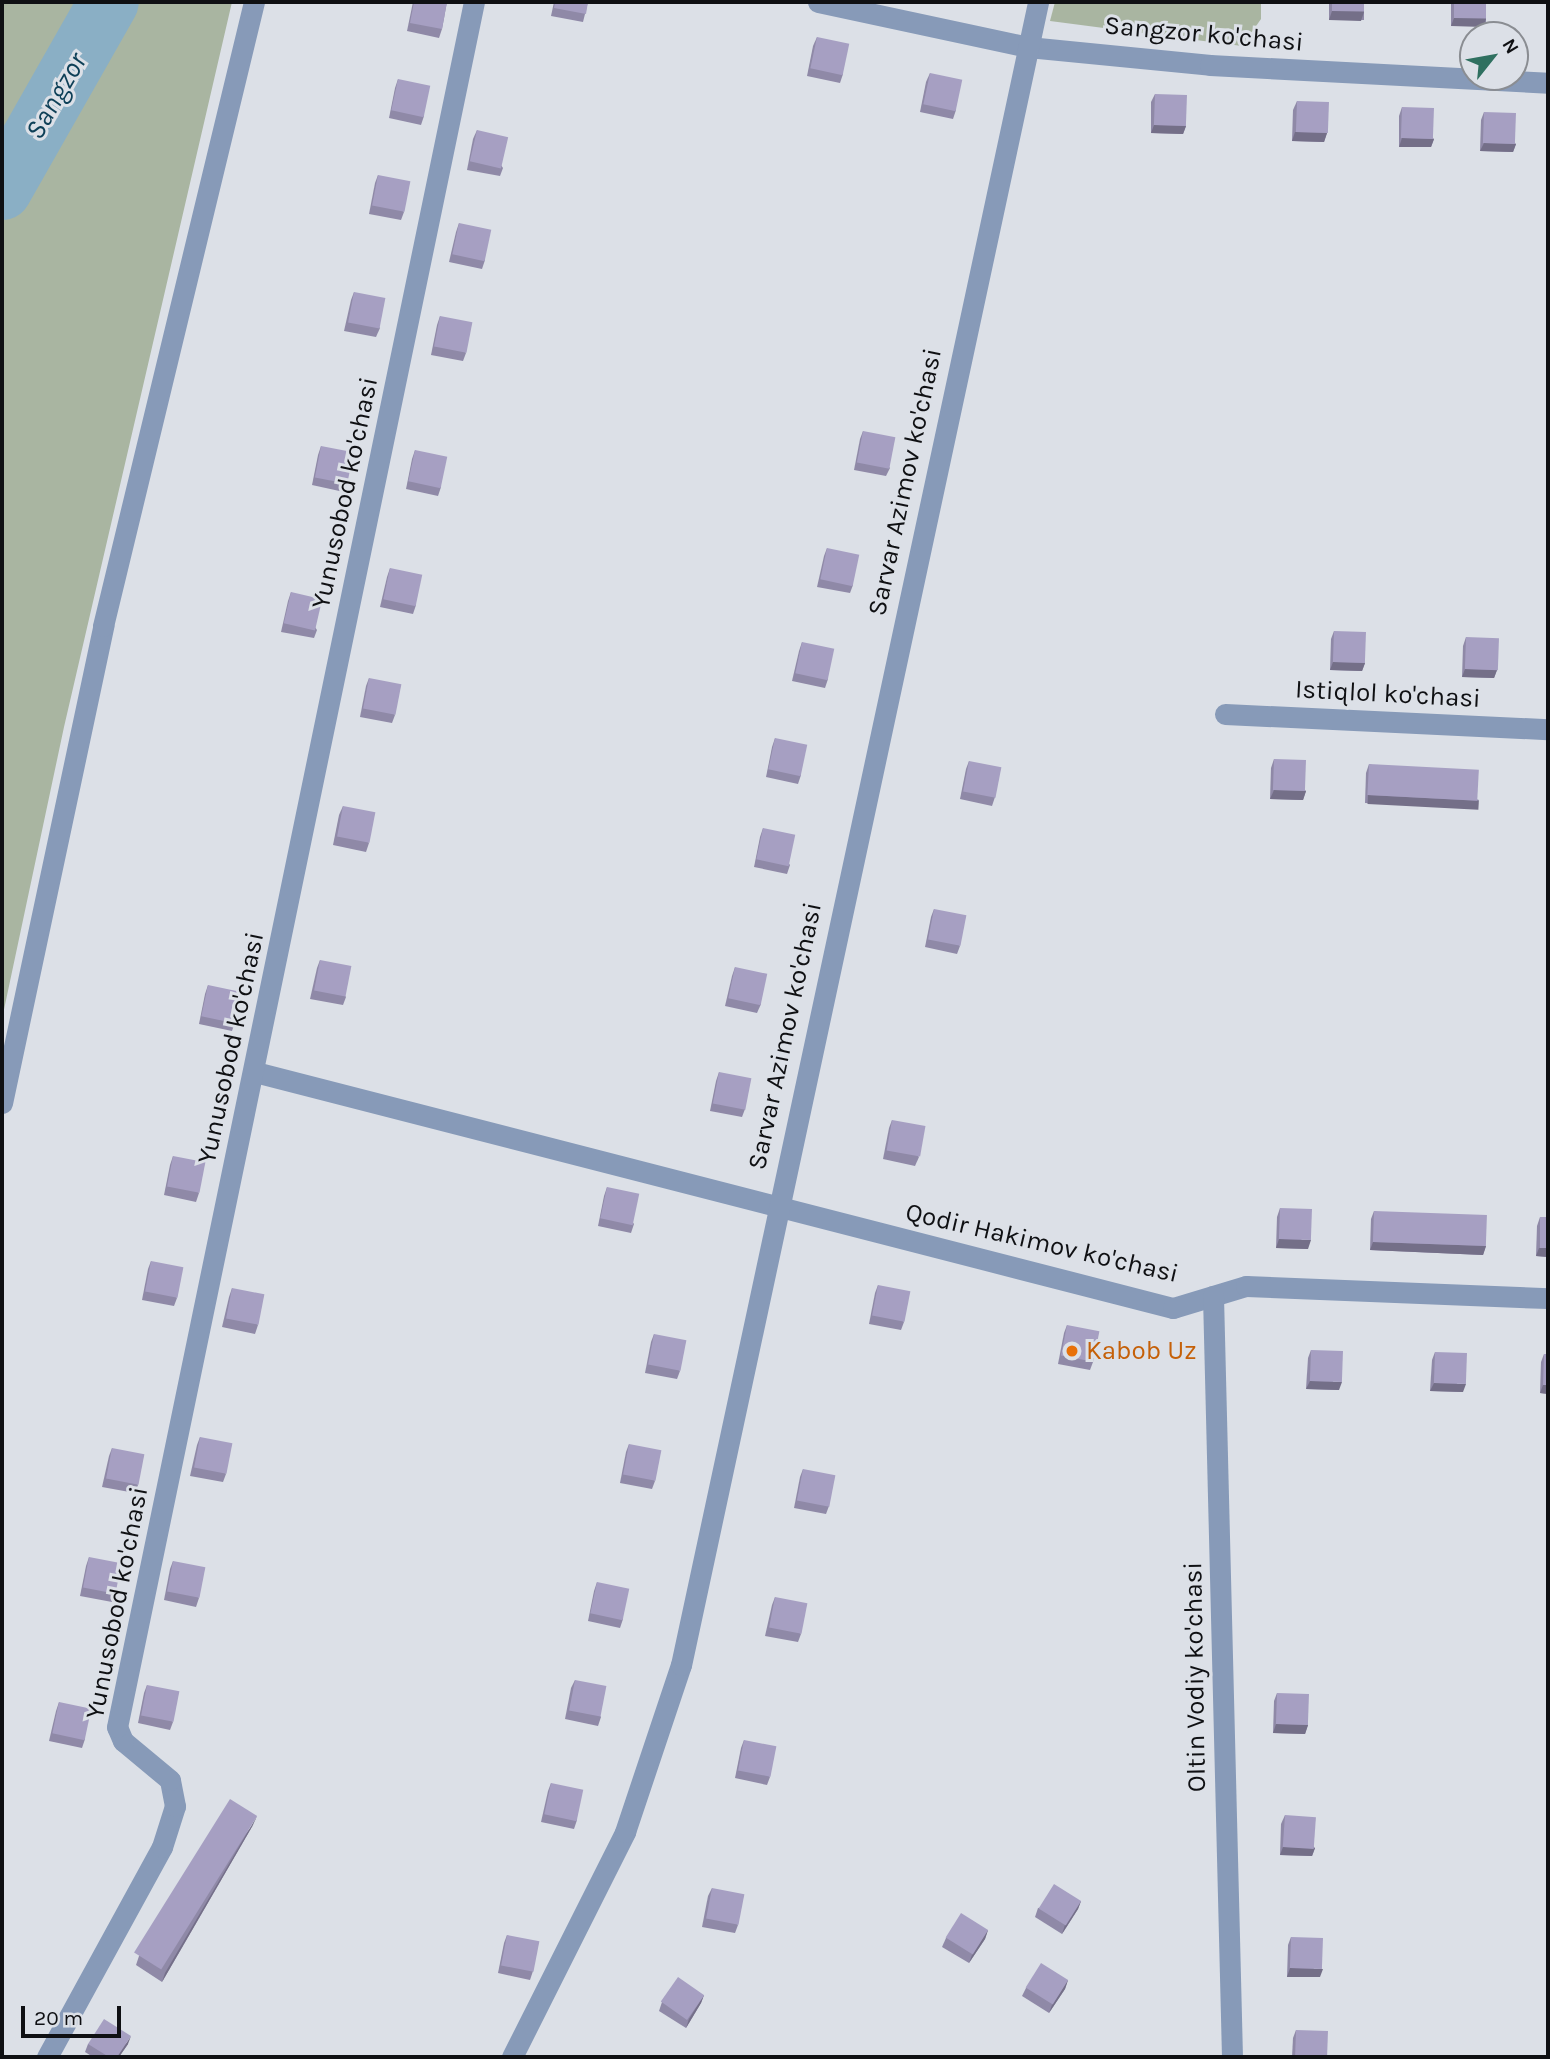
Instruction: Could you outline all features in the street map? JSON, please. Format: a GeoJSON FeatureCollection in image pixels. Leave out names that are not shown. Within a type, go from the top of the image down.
{"type":"FeatureCollection","features":[{"type":"Feature","properties":{"kind":"street"},"geometry":{"type":"LineString","coordinates":[[2,1103],[103,626],[254,2]]}},
{"type":"Feature","properties":{"kind":"street","name":"Yunusobod ko'chasi"},"geometry":{"type":"LineString","coordinates":[[47,2057],[162,1847],[175,1806],[170,1780],[123,1741],[117,1727],[255,1072],[474,2]]}},
{"type":"Feature","properties":{"kind":"street","name":"Sangzor ko'chasi"},"geometry":{"type":"LineString","coordinates":[[818,2],[1028,47],[1210,65],[1548,83]]}},
{"type":"Feature","properties":{"kind":"street","name":"Sarvar Azimov ko'chasi"},"geometry":{"type":"LineString","coordinates":[[512,2057],[625,1832],[681,1664],[776,1209],[1038,2]]}},
{"type":"Feature","properties":{"kind":"street","name":"Istiqlol ko'chasi"},"geometry":{"type":"LineString","coordinates":[[1225,714],[1548,729]]}},
{"type":"Feature","properties":{"kind":"street","name":"Qodir Hakimov ko'chasi"},"geometry":{"type":"LineString","coordinates":[[255,1072],[776,1209],[1173,1308],[1246,1286],[1548,1298]]}},
{"type":"Feature","properties":{"kind":"street","name":"Oltin Vodiy ko'chasi"},"geometry":{"type":"LineString","coordinates":[[1213,1296],[1232,2057]]}},
{"type":"Feature","properties":{"kind":"green space"},"geometry":{"type":"Polygon","coordinates":[[[2,2],[232,2],[64,727],[2,1019],[2,2]]]}},
{"type":"Feature","properties":{"kind":"green space"},"geometry":{"type":"Polygon","coordinates":[[[1055,2],[1261,2],[1261,19],[1242,46],[1050,21],[1055,2]]]}},
{"type":"Feature","properties":{"kind":"building"},"geometry":{"type":"Polygon","coordinates":[[[414,2],[447,2],[442,29],[410,23],[414,2]]]}},
{"type":"Feature","properties":{"kind":"building"},"geometry":{"type":"Polygon","coordinates":[[[555,2],[588,2],[586,14],[554,8],[555,2]]]}},
{"type":"Feature","properties":{"kind":"building"},"geometry":{"type":"Polygon","coordinates":[[[1332,2],[1364,2],[1364,11],[1332,11],[1332,2]]]}},
{"type":"Feature","properties":{"kind":"building"},"geometry":{"type":"Polygon","coordinates":[[[1454,2],[1486,2],[1486,18],[1454,18],[1454,2]]]}},
{"type":"Feature","properties":{"kind":"building"},"geometry":{"type":"Polygon","coordinates":[[[817,37],[849,44],[843,75],[810,68],[817,37]]]}},
{"type":"Feature","properties":{"kind":"building"},"geometry":{"type":"Polygon","coordinates":[[[930,73],[962,80],[956,111],[923,104],[930,73]]]}},
{"type":"Feature","properties":{"kind":"building"},"geometry":{"type":"Polygon","coordinates":[[[398,79],[430,86],[424,117],[391,110],[398,79]]]}},
{"type":"Feature","properties":{"kind":"building"},"geometry":{"type":"Polygon","coordinates":[[[1155,94],[1187,95],[1186,126],[1154,125],[1155,94]]]}},
{"type":"Feature","properties":{"kind":"building"},"geometry":{"type":"Polygon","coordinates":[[[1297,101],[1329,102],[1328,133],[1296,132],[1297,101]]]}},
{"type":"Feature","properties":{"kind":"building"},"geometry":{"type":"Polygon","coordinates":[[[1402,107],[1434,108],[1433,139],[1401,138],[1402,107]]]}},
{"type":"Feature","properties":{"kind":"building"},"geometry":{"type":"Polygon","coordinates":[[[1484,112],[1516,113],[1515,144],[1483,143],[1484,112]]]}},
{"type":"Feature","properties":{"kind":"building"},"geometry":{"type":"Polygon","coordinates":[[[477,130],[508,137],[501,168],[470,161],[477,130]]]}},
{"type":"Feature","properties":{"kind":"building"},"geometry":{"type":"Polygon","coordinates":[[[378,175],[410,181],[404,212],[372,205],[378,175]]]}},
{"type":"Feature","properties":{"kind":"building"},"geometry":{"type":"Polygon","coordinates":[[[459,223],[491,230],[485,261],[452,254],[459,223]]]}},
{"type":"Feature","properties":{"kind":"building"},"geometry":{"type":"Polygon","coordinates":[[[354,292],[385,298],[379,329],[348,322],[354,292]]]}},
{"type":"Feature","properties":{"kind":"building"},"geometry":{"type":"Polygon","coordinates":[[[440,316],[472,322],[466,353],[434,346],[440,316]]]}},
{"type":"Feature","properties":{"kind":"building"},"geometry":{"type":"Polygon","coordinates":[[[863,431],[895,437],[889,469],[857,462],[863,431]]]}},
{"type":"Feature","properties":{"kind":"building"},"geometry":{"type":"Polygon","coordinates":[[[321,446],[353,452],[347,484],[315,477],[321,446]]]}},
{"type":"Feature","properties":{"kind":"building"},"geometry":{"type":"Polygon","coordinates":[[[415,450],[447,457],[441,488],[408,481],[415,450]]]}},
{"type":"Feature","properties":{"kind":"building"},"geometry":{"type":"Polygon","coordinates":[[[827,548],[859,555],[853,586],[820,579],[827,548]]]}},
{"type":"Feature","properties":{"kind":"building"},"geometry":{"type":"Polygon","coordinates":[[[390,568],[422,575],[416,606],[383,599],[390,568]]]}},
{"type":"Feature","properties":{"kind":"building"},"geometry":{"type":"Polygon","coordinates":[[[291,592],[322,599],[315,630],[284,623],[291,592]]]}},
{"type":"Feature","properties":{"kind":"building"},"geometry":{"type":"Polygon","coordinates":[[[1334,631],[1366,632],[1365,663],[1333,662],[1334,631]]]}},
{"type":"Feature","properties":{"kind":"building"},"geometry":{"type":"Polygon","coordinates":[[[1466,637],[1499,638],[1498,670],[1465,669],[1466,637]]]}},
{"type":"Feature","properties":{"kind":"building"},"geometry":{"type":"Polygon","coordinates":[[[802,642],[834,649],[828,680],[795,673],[802,642]]]}},
{"type":"Feature","properties":{"kind":"building"},"geometry":{"type":"Polygon","coordinates":[[[369,678],[401,684],[395,715],[363,708],[369,678]]]}},
{"type":"Feature","properties":{"kind":"building"},"geometry":{"type":"Polygon","coordinates":[[[775,738],[807,745],[801,776],[768,769],[775,738]]]}},
{"type":"Feature","properties":{"kind":"building"},"geometry":{"type":"Polygon","coordinates":[[[1274,759],[1306,760],[1305,791],[1273,790],[1274,759]]]}},
{"type":"Feature","properties":{"kind":"building"},"geometry":{"type":"Polygon","coordinates":[[[969,761],[1001,767],[995,798],[963,791],[969,761]]]}},
{"type":"Feature","properties":{"kind":"building"},"geometry":{"type":"Polygon","coordinates":[[[1369,764],[1479,770],[1477,801],[1367,795],[1369,764]]]}},
{"type":"Feature","properties":{"kind":"building"},"geometry":{"type":"Polygon","coordinates":[[[343,806],[375,812],[369,843],[337,836],[343,806]]]}},
{"type":"Feature","properties":{"kind":"building"},"geometry":{"type":"Polygon","coordinates":[[[763,828],[795,835],[789,866],[756,859],[763,828]]]}},
{"type":"Feature","properties":{"kind":"building"},"geometry":{"type":"Polygon","coordinates":[[[934,909],[966,915],[960,946],[928,939],[934,909]]]}},
{"type":"Feature","properties":{"kind":"building"},"geometry":{"type":"Polygon","coordinates":[[[320,960],[351,966],[345,997],[314,990],[320,960]]]}},
{"type":"Feature","properties":{"kind":"building"},"geometry":{"type":"Polygon","coordinates":[[[735,967],[767,974],[761,1005],[728,998],[735,967]]]}},
{"type":"Feature","properties":{"kind":"building"},"geometry":{"type":"Polygon","coordinates":[[[208,985],[241,992],[235,1023],[201,1016],[208,985]]]}},
{"type":"Feature","properties":{"kind":"building"},"geometry":{"type":"Polygon","coordinates":[[[719,1072],[751,1078],[745,1110],[713,1103],[719,1072]]]}},
{"type":"Feature","properties":{"kind":"building"},"geometry":{"type":"Polygon","coordinates":[[[892,1120],[925,1126],[920,1156],[887,1151],[892,1120]]]}},
{"type":"Feature","properties":{"kind":"building"},"geometry":{"type":"Polygon","coordinates":[[[173,1156],[205,1162],[199,1193],[167,1186],[173,1156]]]}},
{"type":"Feature","properties":{"kind":"building"},"geometry":{"type":"Polygon","coordinates":[[[607,1187],[639,1194],[633,1225],[600,1218],[607,1187]]]}},
{"type":"Feature","properties":{"kind":"building"},"geometry":{"type":"Polygon","coordinates":[[[1280,1208],[1312,1209],[1311,1240],[1279,1239],[1280,1208]]]}},
{"type":"Feature","properties":{"kind":"building"},"geometry":{"type":"Polygon","coordinates":[[[1374,1211],[1487,1215],[1486,1246],[1373,1242],[1374,1211]]]}},
{"type":"Feature","properties":{"kind":"building"},"geometry":{"type":"Polygon","coordinates":[[[1540,1217],[1548,1217],[1548,1248],[1540,1248],[1540,1217]]]}},
{"type":"Feature","properties":{"kind":"building"},"geometry":{"type":"Polygon","coordinates":[[[151,1261],[183,1267],[177,1298],[145,1291],[151,1261]]]}},
{"type":"Feature","properties":{"kind":"building"},"geometry":{"type":"Polygon","coordinates":[[[878,1285],[910,1291],[904,1322],[872,1315],[878,1285]]]}},
{"type":"Feature","properties":{"kind":"building"},"geometry":{"type":"Polygon","coordinates":[[[232,1288],[264,1294],[258,1325],[226,1318],[232,1288]]]}},
{"type":"Feature","properties":{"kind":"building"},"geometry":{"type":"Polygon","coordinates":[[[1067,1325],[1099,1331],[1093,1362],[1061,1355],[1067,1325]]]}},
{"type":"Feature","properties":{"kind":"building"},"geometry":{"type":"Polygon","coordinates":[[[654,1334],[686,1340],[680,1371],[648,1364],[654,1334]]]}},
{"type":"Feature","properties":{"kind":"building"},"geometry":{"type":"Polygon","coordinates":[[[1311,1350],[1343,1351],[1342,1382],[1310,1381],[1311,1350]]]}},
{"type":"Feature","properties":{"kind":"building"},"geometry":{"type":"Polygon","coordinates":[[[1435,1352],[1467,1353],[1466,1384],[1434,1383],[1435,1352]]]}},
{"type":"Feature","properties":{"kind":"building"},"geometry":{"type":"Polygon","coordinates":[[[1544,1354],[1548,1354],[1548,1385],[1543,1385],[1544,1354]]]}},
{"type":"Feature","properties":{"kind":"building"},"geometry":{"type":"Polygon","coordinates":[[[200,1437],[232,1443],[226,1474],[194,1467],[200,1437]]]}},
{"type":"Feature","properties":{"kind":"building"},"geometry":{"type":"Polygon","coordinates":[[[629,1444],[661,1450],[655,1481],[623,1474],[629,1444]]]}},
{"type":"Feature","properties":{"kind":"building"},"geometry":{"type":"Polygon","coordinates":[[[112,1448],[144,1454],[138,1485],[106,1478],[112,1448]]]}},
{"type":"Feature","properties":{"kind":"building"},"geometry":{"type":"Polygon","coordinates":[[[803,1469],[835,1475],[829,1507],[797,1500],[803,1469]]]}},
{"type":"Feature","properties":{"kind":"building"},"geometry":{"type":"Polygon","coordinates":[[[89,1557],[121,1563],[115,1594],[83,1587],[89,1557]]]}},
{"type":"Feature","properties":{"kind":"building"},"geometry":{"type":"Polygon","coordinates":[[[173,1561],[205,1567],[199,1598],[167,1591],[173,1561]]]}},
{"type":"Feature","properties":{"kind":"building"},"geometry":{"type":"Polygon","coordinates":[[[597,1582],[629,1589],[623,1620],[590,1613],[597,1582]]]}},
{"type":"Feature","properties":{"kind":"building"},"geometry":{"type":"Polygon","coordinates":[[[775,1597],[807,1603],[801,1634],[769,1627],[775,1597]]]}},
{"type":"Feature","properties":{"kind":"building"},"geometry":{"type":"Polygon","coordinates":[[[575,1680],[606,1686],[600,1717],[569,1710],[575,1680]]]}},
{"type":"Feature","properties":{"kind":"building"},"geometry":{"type":"Polygon","coordinates":[[[147,1685],[179,1691],[173,1722],[141,1715],[147,1685]]]}},
{"type":"Feature","properties":{"kind":"building"},"geometry":{"type":"Polygon","coordinates":[[[1277,1693],[1309,1694],[1308,1725],[1276,1724],[1277,1693]]]}},
{"type":"Feature","properties":{"kind":"building"},"geometry":{"type":"Polygon","coordinates":[[[59,1702],[91,1709],[85,1740],[52,1733],[59,1702]]]}},
{"type":"Feature","properties":{"kind":"building"},"geometry":{"type":"Polygon","coordinates":[[[744,1740],[776,1746],[770,1777],[738,1770],[744,1740]]]}},
{"type":"Feature","properties":{"kind":"building"},"geometry":{"type":"Polygon","coordinates":[[[551,1783],[583,1790],[577,1821],[544,1814],[551,1783]]]}},
{"type":"Feature","properties":{"kind":"building"},"geometry":{"type":"Polygon","coordinates":[[[230,1799],[257,1816],[161,1969],[134,1952],[230,1799]]]}},
{"type":"Feature","properties":{"kind":"building"},"geometry":{"type":"Polygon","coordinates":[[[1285,1815],[1316,1817],[1314,1849],[1283,1847],[1285,1815]]]}},
{"type":"Feature","properties":{"kind":"building"},"geometry":{"type":"Polygon","coordinates":[[[1054,1884],[1081,1901],[1066,1926],[1039,1909],[1054,1884]]]}},
{"type":"Feature","properties":{"kind":"building"},"geometry":{"type":"Polygon","coordinates":[[[712,1888],[744,1894],[738,1925],[706,1918],[712,1888]]]}},
{"type":"Feature","properties":{"kind":"building"},"geometry":{"type":"Polygon","coordinates":[[[961,1913],[988,1930],[973,1955],[946,1938],[961,1913]]]}},
{"type":"Feature","properties":{"kind":"building"},"geometry":{"type":"Polygon","coordinates":[[[507,1935],[539,1941],[533,1972],[501,1965],[507,1935]]]}},
{"type":"Feature","properties":{"kind":"building"},"geometry":{"type":"Polygon","coordinates":[[[1291,1937],[1323,1938],[1322,1969],[1290,1968],[1291,1937]]]}},
{"type":"Feature","properties":{"kind":"building"},"geometry":{"type":"Polygon","coordinates":[[[1041,1963],[1068,1980],[1053,2005],[1026,1988],[1041,1963]]]}},
{"type":"Feature","properties":{"kind":"building"},"geometry":{"type":"Polygon","coordinates":[[[678,1977],[704,1995],[687,2020],[661,2002],[678,1977]]]}},
{"type":"Feature","properties":{"kind":"building"},"geometry":{"type":"Polygon","coordinates":[[[104,2019],[131,2036],[117,2057],[109,2057],[88,2044],[104,2019]]]}},
{"type":"Feature","properties":{"kind":"building"},"geometry":{"type":"Polygon","coordinates":[[[1296,2030],[1328,2031],[1327,2057],[1295,2057],[1296,2030]]]}},
{"type":"Feature","properties":{"kind":"waterway","name":"Sangzor"},"geometry":{"type":"LineString","coordinates":[[2,190],[109,2]]}},
{"type":"Feature","properties":{"kind":"place","name":"Kabob Uz"},"geometry":{"type":"Point","coordinates":[1072,1351]}}]}
